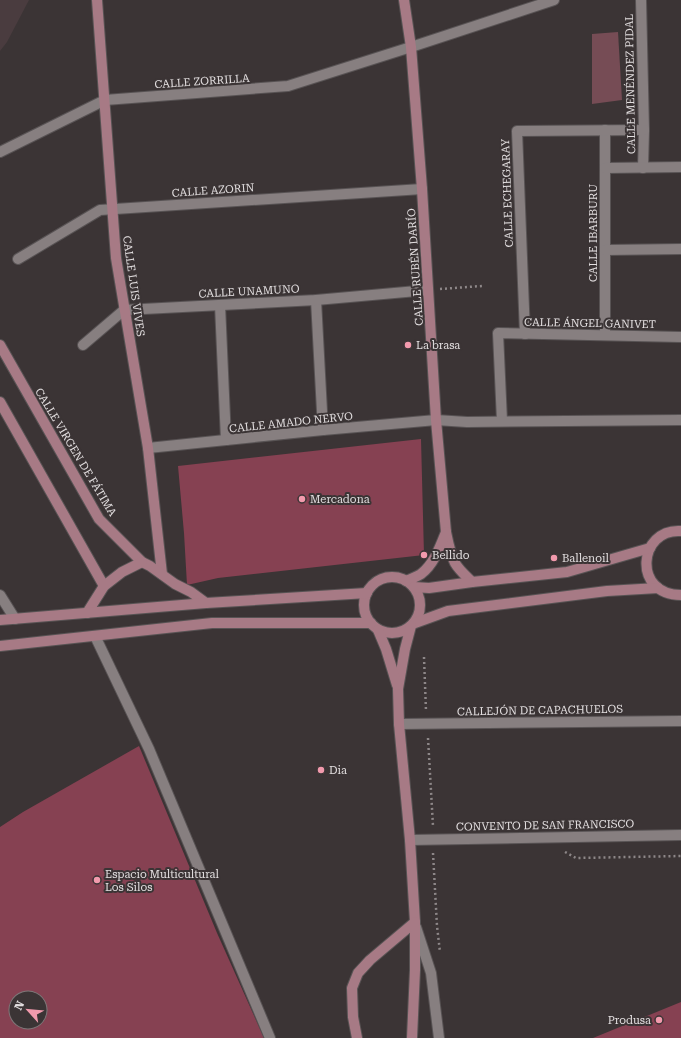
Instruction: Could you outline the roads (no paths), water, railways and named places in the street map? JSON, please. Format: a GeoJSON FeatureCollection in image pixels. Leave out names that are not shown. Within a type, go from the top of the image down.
{"type":"FeatureCollection","features":[{"type":"Feature","properties":{"kind":"street","name":"CALLE LUIS VIVES"},"geometry":{"type":"LineString","coordinates":[[97,0],[116,258],[148,448],[162,574]]}},
{"type":"Feature","properties":{"kind":"street","name":"CALLE RUBÉN DARÍO"},"geometry":{"type":"LineString","coordinates":[[404,0],[412,47],[436,420],[446,532],[449,547],[455,562],[459,569],[472,582]]}},
{"type":"Feature","properties":{"kind":"street","name":"CALLE ZORRILLA"},"geometry":{"type":"LineString","coordinates":[[0,152],[104,100],[288,86],[554,0]]}},
{"type":"Feature","properties":{"kind":"street","name":"CALLE MENÉNDEZ PIDAL"},"geometry":{"type":"LineString","coordinates":[[641,0],[644,130],[643,168]]}},
{"type":"Feature","properties":{"kind":"street","name":"CALLE IBARBURU"},"geometry":{"type":"LineString","coordinates":[[605,130],[605,336]]}},
{"type":"Feature","properties":{"kind":"street","name":"CALLE ECHEGARAY"},"geometry":{"type":"LineString","coordinates":[[525,334],[517,131],[644,130]]}},
{"type":"Feature","properties":{"kind":"street"},"geometry":{"type":"LineString","coordinates":[[605,168],[681,167]]}},
{"type":"Feature","properties":{"kind":"street","name":"CALLE AZORIN"},"geometry":{"type":"LineString","coordinates":[[18,259],[100,210],[422,189]]}},
{"type":"Feature","properties":{"kind":"street"},"geometry":{"type":"LineString","coordinates":[[605,250],[681,249]]}},
{"type":"Feature","properties":{"kind":"street","name":"CALLE UNAMUNO"},"geometry":{"type":"LineString","coordinates":[[124,310],[316,300],[428,290]]}},
{"type":"Feature","properties":{"kind":"street"},"geometry":{"type":"LineString","coordinates":[[316,300],[323,430]]}},
{"type":"Feature","properties":{"kind":"street"},"geometry":{"type":"LineString","coordinates":[[220,305],[226,440]]}},
{"type":"Feature","properties":{"kind":"street"},"geometry":{"type":"LineString","coordinates":[[83,345],[124,310]]}},
{"type":"Feature","properties":{"kind":"street","name":"CALLE ÁNGEL GANIVET"},"geometry":{"type":"LineString","coordinates":[[502,421],[498,333],[681,337]]}},
{"type":"Feature","properties":{"kind":"street","name":"CALLE VIRGEN DE FÁTIMA"},"geometry":{"type":"LineString","coordinates":[[0,345],[99,519],[142,562],[206,603]]}},
{"type":"Feature","properties":{"kind":"street"},"geometry":{"type":"LineString","coordinates":[[0,402],[104,586]]}},
{"type":"Feature","properties":{"kind":"street","name":"CALLE AMADO NERVO"},"geometry":{"type":"LineString","coordinates":[[148,448],[436,420],[467,422],[681,420]]}},
{"type":"Feature","properties":{"kind":"street"},"geometry":{"type":"LineString","coordinates":[[681,531],[665,533],[656,539],[650,548],[646,560],[647,572],[653,584],[669,594],[681,595]]}},
{"type":"Feature","properties":{"kind":"street"},"geometry":{"type":"LineString","coordinates":[[410,584],[428,567],[434,559],[446,532]]}},
{"type":"Feature","properties":{"kind":"street"},"geometry":{"type":"LineString","coordinates":[[398,689],[386,649],[364,611],[367,593],[372,586],[382,579],[394,577],[402,579],[410,584],[429,588],[567,572],[650,548]]}},
{"type":"Feature","properties":{"kind":"street"},"geometry":{"type":"LineString","coordinates":[[87,612],[104,586],[122,572],[142,562]]}},
{"type":"Feature","properties":{"kind":"street"},"geometry":{"type":"LineString","coordinates":[[410,584],[419,596],[419,614],[413,625],[405,648],[398,689],[399,724],[410,840],[415,922],[415,970],[412,1038]]}},
{"type":"Feature","properties":{"kind":"street"},"geometry":{"type":"LineString","coordinates":[[0,646],[212,623],[374,626],[386,633],[395,634],[404,631],[413,625],[448,612],[607,590],[658,588]]}},
{"type":"Feature","properties":{"kind":"street"},"geometry":{"type":"LineString","coordinates":[[0,620],[206,603],[367,593]]}},
{"type":"Feature","properties":{"kind":"street"},"geometry":{"type":"LineString","coordinates":[[0,595],[15,619]]}},
{"type":"Feature","properties":{"kind":"street"},"geometry":{"type":"LineString","coordinates":[[95,636],[149,749],[270,1038]]}},
{"type":"Feature","properties":{"kind":"street","name":"CALLEJÓN DE CAPACHUELOS"},"geometry":{"type":"LineString","coordinates":[[399,724],[681,721]]}},
{"type":"Feature","properties":{"kind":"street","name":"CONVENTO DE SAN FRANCISCO"},"geometry":{"type":"LineString","coordinates":[[410,840],[681,835]]}},
{"type":"Feature","properties":{"kind":"street"},"geometry":{"type":"LineString","coordinates":[[357,1038],[353,1017],[352,988],[358,973],[370,960],[415,922]]}},
{"type":"Feature","properties":{"kind":"street"},"geometry":{"type":"LineString","coordinates":[[415,922],[431,974],[439,1038]]}},
{"type":"Feature","properties":{"kind":"place","name":"La brasa"},"geometry":{"type":"Point","coordinates":[408,345]}},
{"type":"Feature","properties":{"kind":"place","name":"Mercadona"},"geometry":{"type":"Point","coordinates":[302,499]}},
{"type":"Feature","properties":{"kind":"place","name":"Bellido"},"geometry":{"type":"Point","coordinates":[424,555]}},
{"type":"Feature","properties":{"kind":"place","name":"Ballenoil"},"geometry":{"type":"Point","coordinates":[554,558]}},
{"type":"Feature","properties":{"kind":"place","name":"Dia"},"geometry":{"type":"Point","coordinates":[321,770]}},
{"type":"Feature","properties":{"kind":"place","name":"Espacio Multicultural Los Silos"},"geometry":{"type":"Point","coordinates":[97,880]}},
{"type":"Feature","properties":{"kind":"place","name":"Produsa"},"geometry":{"type":"Point","coordinates":[659,1020]}}]}
